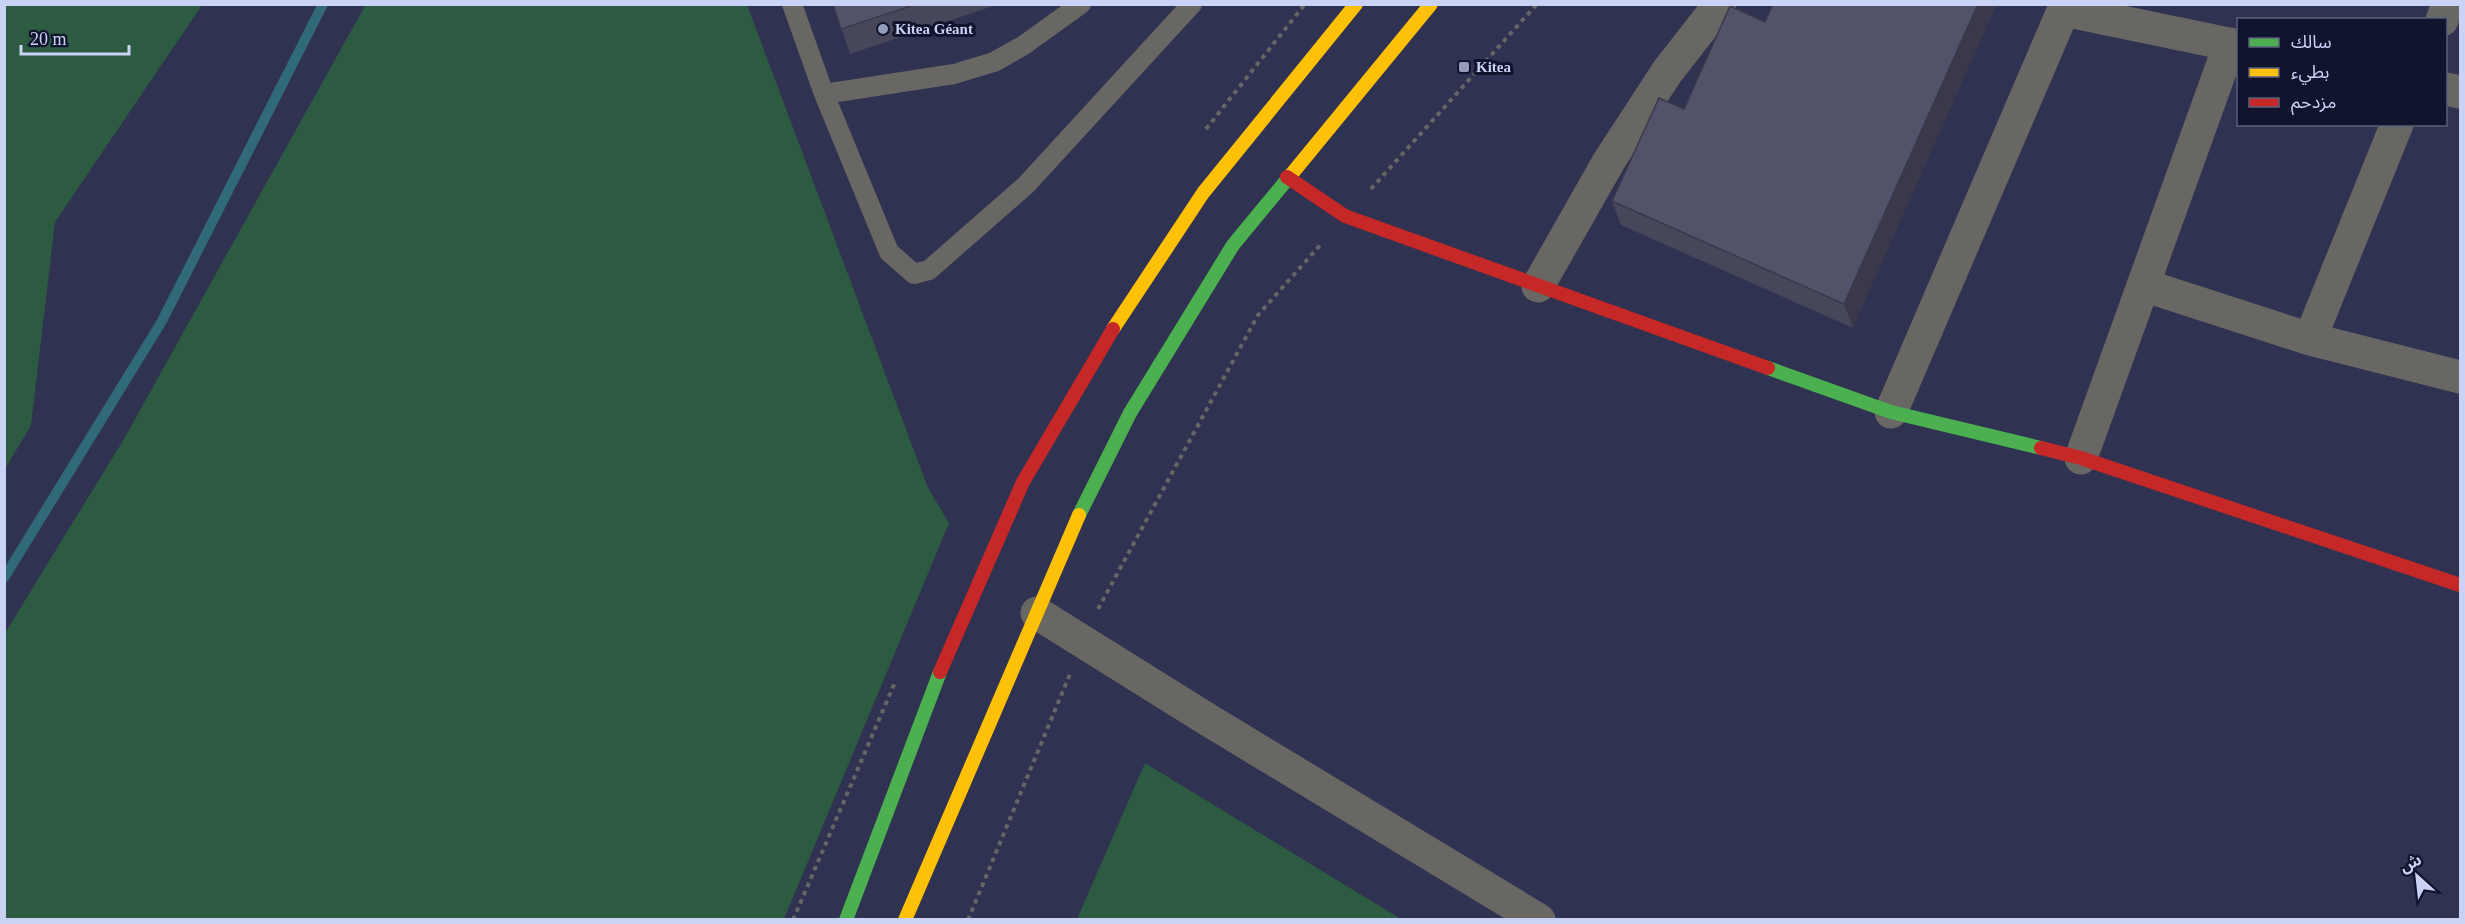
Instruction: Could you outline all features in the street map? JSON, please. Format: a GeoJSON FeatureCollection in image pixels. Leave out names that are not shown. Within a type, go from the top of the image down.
{"type":"FeatureCollection","features":[{"type":"Feature","properties":{"kind":"main road"},"geometry":{"type":"LineString","coordinates":[[846,920],[947,654],[1023,482],[1120,317],[1203,194],[1356,4]]}},
{"type":"Feature","properties":{"kind":"main road"},"geometry":{"type":"LineString","coordinates":[[905,920],[1092,484],[1130,413],[1233,245],[1431,4]]}},
{"type":"Feature","properties":{"kind":"main road"},"geometry":{"type":"LineString","coordinates":[[1287,177],[1346,216],[1891,412],[2081,458],[2460,585]]}},
{"type":"Feature","properties":{"kind":"street"},"geometry":{"type":"LineString","coordinates":[[1538,286],[1609,160],[1667,72],[1720,4]]}},
{"type":"Feature","properties":{"kind":"street"},"geometry":{"type":"LineString","coordinates":[[1891,412],[2065,7],[2234,45],[2143,285],[2081,458]]}},
{"type":"Feature","properties":{"kind":"street"},"geometry":{"type":"LineString","coordinates":[[2310,339],[2396,126]]}},
{"type":"Feature","properties":{"kind":"street"},"geometry":{"type":"LineString","coordinates":[[2143,285],[2310,339],[2460,377]]}},
{"type":"Feature","properties":{"kind":"street"},"geometry":{"type":"LineString","coordinates":[[1037,613],[1210,721],[1539,920]]}},
{"type":"Feature","properties":{"kind":"lane"},"geometry":{"type":"LineString","coordinates":[[792,4],[824,94],[889,252],[914,274],[929,270],[1026,185],[1189,5]]}},
{"type":"Feature","properties":{"kind":"lane"},"geometry":{"type":"LineString","coordinates":[[824,94],[954,74],[994,62],[1024,45],[1081,4]]}},
{"type":"Feature","properties":{"kind":"path"},"geometry":{"type":"LineString","coordinates":[[968,920],[1083,641],[1109,586],[1258,315],[1537,4]]}},
{"type":"Feature","properties":{"kind":"green space"},"geometry":{"type":"Polygon","coordinates":[[[366,4],[747,5],[928,488],[949,523],[784,919],[5,919],[5,633],[124,439],[366,4]]]}},
{"type":"Feature","properties":{"kind":"green space"},"geometry":{"type":"Polygon","coordinates":[[[4,5],[202,5],[55,222],[31,425],[5,469],[4,5]]]}},
{"type":"Feature","properties":{"kind":"green space"},"geometry":{"type":"Polygon","coordinates":[[[1145,763],[1401,919],[1077,919],[1145,763]]]}},
{"type":"Feature","properties":{"kind":"building"},"geometry":{"type":"Polygon","coordinates":[[[833,4],[917,4],[841,29],[833,4]]]}},
{"type":"Feature","properties":{"kind":"building"},"geometry":{"type":"Polygon","coordinates":[[[1773,4],[1978,4],[1844,304],[1612,201],[1659,98],[1684,109],[1730,6],[1765,22],[1773,4]]]}},
{"type":"Feature","properties":{"kind":"waterway"},"geometry":{"type":"LineString","coordinates":[[4,578],[162,321],[323,4]]}},
{"type":"Feature","properties":{"kind":"traffic: fast"},"geometry":{"type":"LineString","coordinates":[[1079,515],[1130,413],[1233,245],[1290,176]]}},
{"type":"Feature","properties":{"kind":"traffic: fast"},"geometry":{"type":"LineString","coordinates":[[1768,368],[1891,412],[2041,448]]}},
{"type":"Feature","properties":{"kind":"traffic: fast"},"geometry":{"type":"LineString","coordinates":[[846,920],[940,672]]}},
{"type":"Feature","properties":{"kind":"traffic: slow"},"geometry":{"type":"LineString","coordinates":[[1113,329],[1203,193],[1356,4]]}},
{"type":"Feature","properties":{"kind":"traffic: slow"},"geometry":{"type":"LineString","coordinates":[[1290,176],[1431,4]]}},
{"type":"Feature","properties":{"kind":"traffic: slow"},"geometry":{"type":"LineString","coordinates":[[905,920],[1079,515]]}},
{"type":"Feature","properties":{"kind":"traffic: jam"},"geometry":{"type":"LineString","coordinates":[[1287,177],[1345,216],[1768,368]]}},
{"type":"Feature","properties":{"kind":"traffic: jam"},"geometry":{"type":"LineString","coordinates":[[940,672],[1023,482],[1113,329]]}},
{"type":"Feature","properties":{"kind":"traffic: jam"},"geometry":{"type":"LineString","coordinates":[[2041,448],[2081,458],[2460,585]]}},
{"type":"Feature","properties":{"kind":"place","name":"Kitea Géant"},"geometry":{"type":"Point","coordinates":[883,29]}},
{"type":"Feature","properties":{"kind":"place","name":"Kitea"},"geometry":{"type":"Point","coordinates":[1464,67]}}]}
